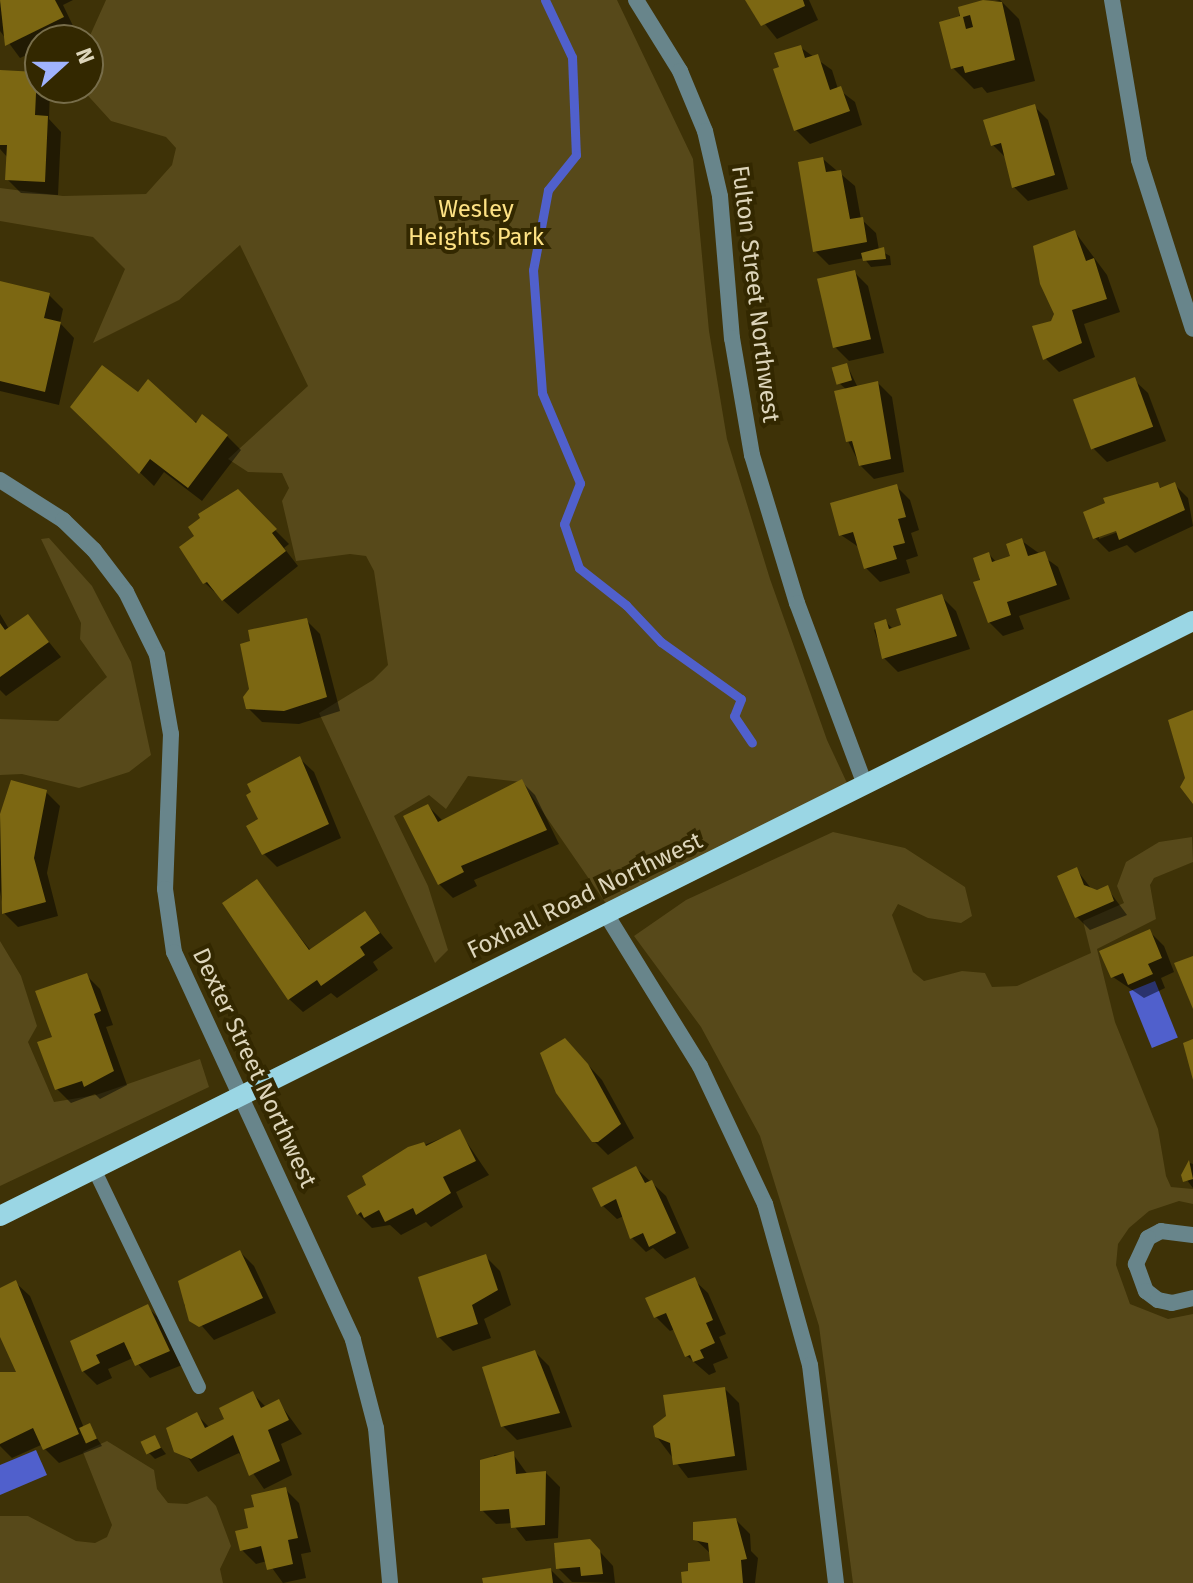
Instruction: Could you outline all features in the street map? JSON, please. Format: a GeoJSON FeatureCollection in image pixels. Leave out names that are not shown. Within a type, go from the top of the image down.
{"type":"FeatureCollection","features":[{"type":"Feature","properties":{"kind":"main road","name":"Foxhall Road Northwest"},"geometry":{"type":"LineString","coordinates":[[0,1216],[1193,621]]}},
{"type":"Feature","properties":{"kind":"street","name":"Fulton Street Northwest"},"geometry":{"type":"LineString","coordinates":[[636,0],[680,71],[709,144],[752,455],[797,603],[865,785]]}},
{"type":"Feature","properties":{"kind":"street"},"geometry":{"type":"LineString","coordinates":[[1112,0],[1139,160],[1193,329]]}},
{"type":"Feature","properties":{"kind":"street","name":"Dexter Street Northwest"},"geometry":{"type":"LineString","coordinates":[[0,480],[63,520],[94,550],[126,592],[157,655],[172,748],[165,872],[170,935],[189,993],[336,1298],[366,1381],[390,1583]]}},
{"type":"Feature","properties":{"kind":"street"},"geometry":{"type":"LineString","coordinates":[[606,914],[700,1066],[765,1204],[810,1365],[836,1583]]}},
{"type":"Feature","properties":{"kind":"street"},"geometry":{"type":"LineString","coordinates":[[1193,1235],[1161,1231],[1148,1238],[1136,1264],[1146,1291],[1158,1300],[1172,1303],[1193,1298]]}},
{"type":"Feature","properties":{"kind":"lane"},"geometry":{"type":"LineString","coordinates":[[94,1169],[199,1387]]}},
{"type":"Feature","properties":{"kind":"green space","name":"Wesley Heights Park"},"geometry":{"type":"Polygon","coordinates":[[[106,0],[617,0],[693,159],[709,331],[727,439],[770,579],[827,740],[854,798],[607,905],[522,782],[468,776],[446,809],[429,795],[394,816],[428,886],[448,950],[435,963],[319,713],[373,680],[388,665],[374,571],[366,556],[350,554],[296,561],[282,501],[289,488],[282,473],[248,472],[228,459],[308,386],[240,245],[179,300],[93,343],[125,269],[93,237],[0,221],[0,188],[63,196],[146,194],[172,165],[176,148],[166,137],[111,121],[96,104],[104,104],[104,24],[95,24],[106,0]]]}},
{"type":"Feature","properties":{"kind":"green space"},"geometry":{"type":"Polygon","coordinates":[[[49,538],[92,586],[131,662],[151,755],[129,772],[79,788],[22,774],[0,775],[0,719],[58,721],[107,677],[80,639],[81,623],[41,539],[49,538]]]}},
{"type":"Feature","properties":{"kind":"green space"},"geometry":{"type":"Polygon","coordinates":[[[833,832],[905,848],[965,887],[972,916],[961,923],[928,918],[898,904],[892,915],[913,972],[924,981],[962,971],[985,973],[992,987],[1017,986],[1091,953],[1083,921],[1124,903],[1117,886],[1126,862],[1159,842],[1192,837],[1193,862],[1154,878],[1150,885],[1156,919],[1097,949],[1115,1022],[1158,1129],[1166,1176],[1171,1187],[1193,1189],[1193,1204],[1179,1201],[1149,1211],[1129,1228],[1118,1244],[1116,1265],[1130,1304],[1168,1319],[1193,1314],[1193,1583],[853,1583],[819,1326],[760,1136],[701,1027],[634,936],[686,900],[833,832]]]}},
{"type":"Feature","properties":{"kind":"green space"},"geometry":{"type":"Polygon","coordinates":[[[0,941],[21,976],[37,1026],[28,1042],[54,1102],[96,1095],[200,1059],[209,1087],[0,1186],[0,941]]]}},
{"type":"Feature","properties":{"kind":"green space"},"geometry":{"type":"Polygon","coordinates":[[[107,1441],[154,1470],[157,1489],[168,1503],[187,1504],[207,1496],[216,1506],[231,1546],[220,1569],[223,1583],[0,1583],[0,1516],[28,1516],[76,1541],[95,1543],[107,1537],[112,1525],[83,1452],[107,1441]]]}},
{"type":"Feature","properties":{"kind":"water"},"geometry":{"type":"Polygon","coordinates":[[[1155,981],[1178,1038],[1152,1048],[1129,991],[1155,981]]]}},
{"type":"Feature","properties":{"kind":"water"},"geometry":{"type":"Polygon","coordinates":[[[36,1450],[47,1475],[0,1495],[0,1465],[36,1450]]]}},
{"type":"Feature","properties":{"kind":"building"},"geometry":{"type":"Polygon","coordinates":[[[0,0],[55,0],[64,17],[50,24],[24,24],[24,37],[5,46],[0,0]]]}},
{"type":"Feature","properties":{"kind":"building"},"geometry":{"type":"Polygon","coordinates":[[[745,0],[803,0],[805,6],[761,26],[745,0]]]}},
{"type":"Feature","properties":{"kind":"building"},"geometry":{"type":"Polygon","coordinates":[[[983,0],[1002,2],[1015,60],[965,73],[963,66],[951,69],[939,22],[960,16],[958,7],[983,0]],[[970,15],[963,17],[966,29],[973,27],[970,15]]]}},
{"type":"Feature","properties":{"kind":"building"},"geometry":{"type":"Polygon","coordinates":[[[801,45],[805,58],[818,54],[830,90],[841,86],[850,111],[794,131],[773,69],[779,67],[774,53],[801,45]]]}},
{"type":"Feature","properties":{"kind":"building"},"geometry":{"type":"Polygon","coordinates":[[[0,70],[24,71],[24,104],[36,104],[35,115],[48,116],[45,182],[5,180],[7,145],[0,145],[0,70]]]}},
{"type":"Feature","properties":{"kind":"building"},"geometry":{"type":"Polygon","coordinates":[[[1035,104],[1055,175],[1012,188],[1001,143],[991,146],[983,120],[1035,104]]]}},
{"type":"Feature","properties":{"kind":"building"},"geometry":{"type":"Polygon","coordinates":[[[823,157],[826,172],[841,170],[850,219],[863,217],[867,242],[813,252],[798,162],[823,157]]]}},
{"type":"Feature","properties":{"kind":"building"},"geometry":{"type":"Polygon","coordinates":[[[1075,230],[1086,261],[1094,258],[1107,299],[1072,310],[1082,343],[1043,360],[1032,326],[1051,321],[1054,314],[1040,284],[1033,246],[1075,230]]]}},
{"type":"Feature","properties":{"kind":"building"},"geometry":{"type":"Polygon","coordinates":[[[884,247],[886,259],[863,261],[861,253],[884,247]]]}},
{"type":"Feature","properties":{"kind":"building"},"geometry":{"type":"Polygon","coordinates":[[[855,270],[871,339],[833,348],[817,279],[855,270]]]}},
{"type":"Feature","properties":{"kind":"building"},"geometry":{"type":"Polygon","coordinates":[[[0,281],[50,293],[44,318],[61,322],[45,392],[0,381],[0,281]]]}},
{"type":"Feature","properties":{"kind":"building"},"geometry":{"type":"Polygon","coordinates":[[[847,363],[852,380],[837,385],[832,367],[847,363]]]}},
{"type":"Feature","properties":{"kind":"building"},"geometry":{"type":"Polygon","coordinates":[[[102,365],[138,392],[148,379],[196,423],[202,414],[228,435],[188,488],[150,459],[139,474],[70,407],[102,365]]]}},
{"type":"Feature","properties":{"kind":"building"},"geometry":{"type":"Polygon","coordinates":[[[1135,377],[1153,427],[1091,449],[1073,400],[1135,377]]]}},
{"type":"Feature","properties":{"kind":"building"},"geometry":{"type":"Polygon","coordinates":[[[878,381],[891,459],[859,466],[852,441],[846,442],[834,391],[878,381]]]}},
{"type":"Feature","properties":{"kind":"building"},"geometry":{"type":"Polygon","coordinates":[[[1158,482],[1160,488],[1175,482],[1185,510],[1119,540],[1116,531],[1093,539],[1083,512],[1105,503],[1103,498],[1158,482]]]}},
{"type":"Feature","properties":{"kind":"building"},"geometry":{"type":"Polygon","coordinates":[[[897,484],[906,517],[898,519],[905,543],[893,546],[897,559],[864,569],[853,532],[839,536],[830,503],[897,484]]]}},
{"type":"Feature","properties":{"kind":"building"},"geometry":{"type":"Polygon","coordinates":[[[238,489],[277,529],[272,533],[286,551],[222,601],[207,582],[203,584],[179,547],[194,536],[188,527],[200,518],[198,514],[238,489]]]}},
{"type":"Feature","properties":{"kind":"building"},"geometry":{"type":"Polygon","coordinates":[[[1022,538],[1028,556],[1045,551],[1057,585],[1007,602],[1011,615],[988,623],[973,582],[980,580],[973,558],[989,552],[992,562],[1010,556],[1006,544],[1022,538]]]}},
{"type":"Feature","properties":{"kind":"building"},"geometry":{"type":"Polygon","coordinates":[[[942,594],[957,636],[882,659],[874,623],[886,619],[889,629],[901,625],[896,609],[942,594]]]}},
{"type":"Feature","properties":{"kind":"building"},"geometry":{"type":"Polygon","coordinates":[[[28,614],[49,642],[0,677],[0,623],[5,630],[28,614]]]}},
{"type":"Feature","properties":{"kind":"building"},"geometry":{"type":"Polygon","coordinates":[[[307,618],[327,697],[284,711],[246,709],[243,697],[249,689],[240,644],[250,641],[248,630],[307,618]]]}},
{"type":"Feature","properties":{"kind":"building"},"geometry":{"type":"Polygon","coordinates":[[[1193,710],[1193,804],[1180,787],[1185,778],[1168,720],[1193,710]]]}},
{"type":"Feature","properties":{"kind":"building"},"geometry":{"type":"Polygon","coordinates":[[[300,756],[329,824],[262,855],[246,826],[258,819],[246,795],[251,792],[247,784],[300,756]]]}},
{"type":"Feature","properties":{"kind":"building"},"geometry":{"type":"Polygon","coordinates":[[[522,779],[547,830],[461,866],[464,872],[438,885],[403,816],[428,804],[438,822],[522,779]]]}},
{"type":"Feature","properties":{"kind":"building"},"geometry":{"type":"Polygon","coordinates":[[[11,780],[47,790],[34,858],[46,902],[2,914],[0,814],[11,780]]]}},
{"type":"Feature","properties":{"kind":"building"},"geometry":{"type":"Polygon","coordinates":[[[1077,867],[1084,885],[1097,890],[1108,885],[1114,901],[1075,918],[1057,876],[1077,867]]]}},
{"type":"Feature","properties":{"kind":"building"},"geometry":{"type":"Polygon","coordinates":[[[257,879],[309,950],[365,911],[380,933],[360,947],[365,955],[321,986],[317,980],[288,1000],[222,903],[257,879]]]}},
{"type":"Feature","properties":{"kind":"building"},"geometry":{"type":"Polygon","coordinates":[[[1150,929],[1162,958],[1148,964],[1153,974],[1128,985],[1123,973],[1111,978],[1099,951],[1150,929]]]}},
{"type":"Feature","properties":{"kind":"building"},"geometry":{"type":"Polygon","coordinates":[[[1193,956],[1193,1009],[1174,963],[1193,956]]]}},
{"type":"Feature","properties":{"kind":"building"},"geometry":{"type":"Polygon","coordinates":[[[87,973],[101,1011],[94,1014],[114,1071],[84,1087],[82,1081],[55,1090],[37,1042],[52,1037],[35,991],[87,973]]]}},
{"type":"Feature","properties":{"kind":"building"},"geometry":{"type":"Polygon","coordinates":[[[565,1038],[588,1064],[621,1124],[598,1142],[592,1142],[556,1093],[540,1053],[565,1038]]]}},
{"type":"Feature","properties":{"kind":"building"},"geometry":{"type":"Polygon","coordinates":[[[1193,1039],[1193,1080],[1183,1043],[1193,1039]]]}},
{"type":"Feature","properties":{"kind":"building"},"geometry":{"type":"Polygon","coordinates":[[[460,1129],[476,1161],[443,1177],[451,1193],[416,1215],[413,1208],[385,1222],[379,1210],[364,1218],[361,1212],[357,1215],[347,1196],[366,1185],[362,1176],[408,1147],[424,1142],[426,1146],[460,1129]]]}},
{"type":"Feature","properties":{"kind":"building"},"geometry":{"type":"Polygon","coordinates":[[[1189,1160],[1193,1179],[1183,1182],[1181,1175],[1189,1160]]]}},
{"type":"Feature","properties":{"kind":"building"},"geometry":{"type":"Polygon","coordinates":[[[636,1166],[645,1183],[652,1180],[676,1233],[649,1247],[643,1233],[630,1239],[616,1199],[601,1207],[592,1188],[636,1166]]]}},
{"type":"Feature","properties":{"kind":"building"},"geometry":{"type":"Polygon","coordinates":[[[240,1250],[263,1298],[199,1327],[189,1321],[178,1281],[240,1250]]]}},
{"type":"Feature","properties":{"kind":"building"},"geometry":{"type":"Polygon","coordinates":[[[486,1254],[498,1290],[472,1305],[478,1324],[437,1338],[418,1277],[486,1254]]]}},
{"type":"Feature","properties":{"kind":"building"},"geometry":{"type":"Polygon","coordinates":[[[695,1277],[713,1320],[706,1323],[715,1343],[700,1350],[704,1358],[693,1362],[690,1355],[685,1357],[666,1313],[654,1318],[645,1298],[695,1277]]]}},
{"type":"Feature","properties":{"kind":"building"},"geometry":{"type":"Polygon","coordinates":[[[16,1280],[79,1434],[43,1450],[33,1428],[0,1444],[0,1372],[16,1372],[0,1337],[0,1288],[16,1280]]]}},
{"type":"Feature","properties":{"kind":"building"},"geometry":{"type":"Polygon","coordinates":[[[148,1304],[170,1351],[135,1366],[124,1342],[96,1355],[100,1363],[82,1372],[70,1341],[148,1304]]]}},
{"type":"Feature","properties":{"kind":"building"},"geometry":{"type":"Polygon","coordinates":[[[535,1350],[560,1413],[501,1427],[482,1367],[535,1350]]]}},
{"type":"Feature","properties":{"kind":"building"},"geometry":{"type":"Polygon","coordinates":[[[725,1387],[735,1456],[673,1465],[670,1443],[655,1437],[653,1426],[666,1416],[663,1395],[725,1387]]]}},
{"type":"Feature","properties":{"kind":"building"},"geometry":{"type":"Polygon","coordinates":[[[253,1391],[261,1408],[279,1399],[289,1420],[268,1430],[280,1461],[249,1476],[233,1435],[191,1459],[174,1452],[166,1428],[197,1412],[205,1428],[224,1419],[219,1408],[253,1391]]]}},
{"type":"Feature","properties":{"kind":"building"},"geometry":{"type":"Polygon","coordinates":[[[90,1423],[97,1439],[86,1443],[79,1428],[90,1423]]]}},
{"type":"Feature","properties":{"kind":"building"},"geometry":{"type":"Polygon","coordinates":[[[155,1435],[161,1448],[146,1454],[140,1442],[155,1435]]]}},
{"type":"Feature","properties":{"kind":"building"},"geometry":{"type":"Polygon","coordinates":[[[514,1451],[516,1474],[546,1471],[545,1525],[511,1528],[509,1509],[480,1511],[480,1460],[514,1451]]]}},
{"type":"Feature","properties":{"kind":"building"},"geometry":{"type":"Polygon","coordinates":[[[286,1487],[298,1538],[288,1540],[293,1564],[267,1570],[261,1546],[240,1551],[235,1531],[248,1528],[244,1509],[254,1507],[251,1495],[286,1487]]]}},
{"type":"Feature","properties":{"kind":"building"},"geometry":{"type":"Polygon","coordinates":[[[736,1518],[747,1559],[741,1560],[743,1583],[682,1583],[681,1572],[688,1571],[688,1563],[710,1561],[708,1543],[693,1540],[693,1522],[736,1518]]]}},
{"type":"Feature","properties":{"kind":"building"},"geometry":{"type":"Polygon","coordinates":[[[590,1539],[600,1550],[603,1574],[581,1576],[580,1567],[556,1569],[554,1543],[590,1539]]]}},
{"type":"Feature","properties":{"kind":"building"},"geometry":{"type":"Polygon","coordinates":[[[551,1568],[553,1583],[483,1583],[482,1578],[551,1568]]]}},
{"type":"Feature","properties":{"kind":"waterway"},"geometry":{"type":"LineString","coordinates":[[545,0],[572,57],[576,155],[548,190],[533,270],[542,393],[580,483],[564,524],[579,568],[626,605],[661,642],[741,699],[734,716],[752,743]]}}]}
